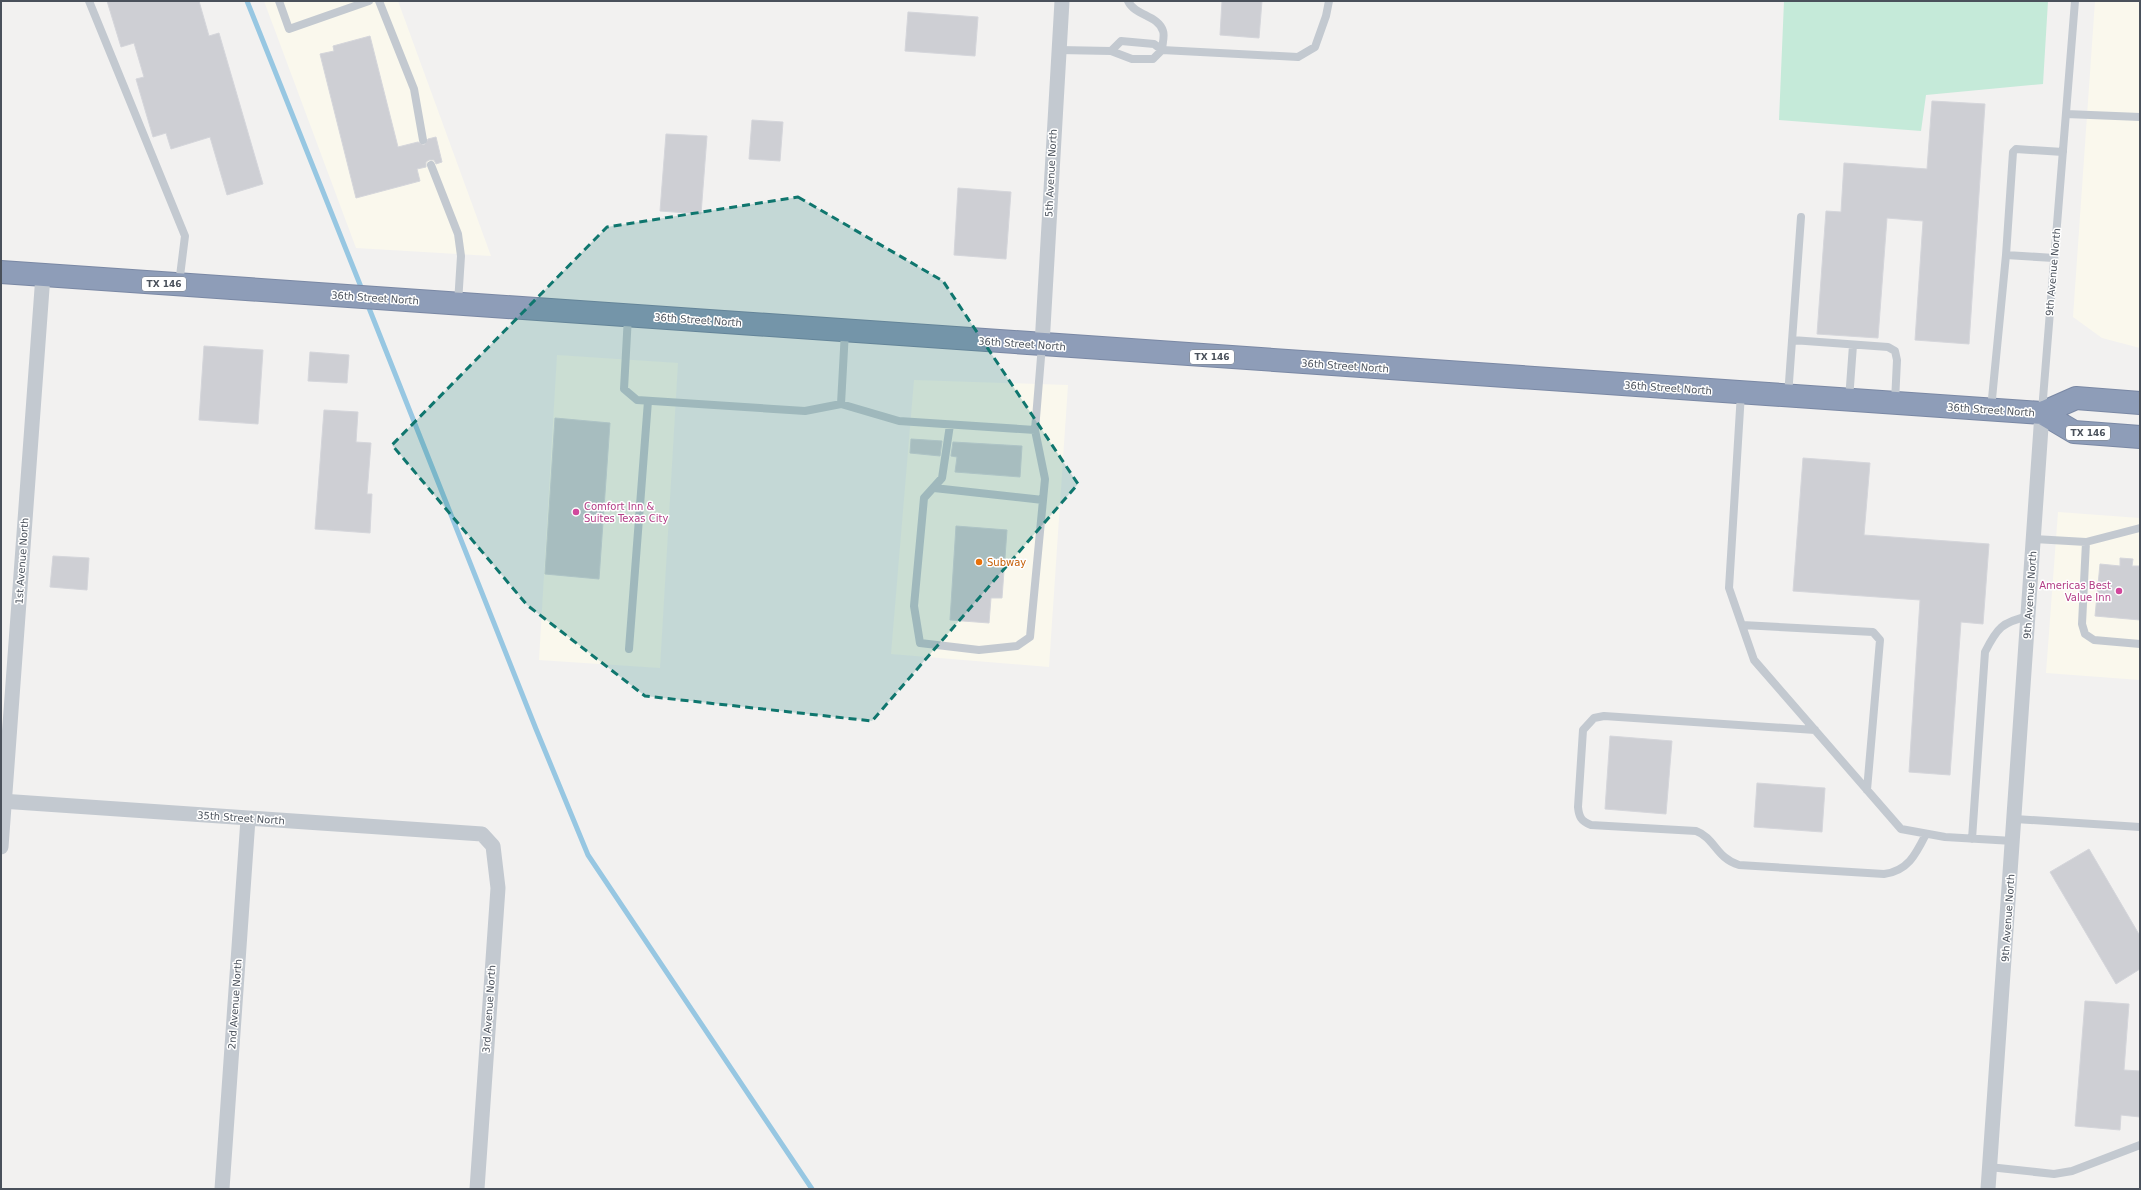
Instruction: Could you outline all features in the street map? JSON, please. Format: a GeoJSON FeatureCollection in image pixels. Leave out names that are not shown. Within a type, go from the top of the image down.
{"type":"FeatureCollection","features":[{"type":"Feature","properties":{"kind":"highway","name":"36th Street North"},"geometry":{"type":"LineString","coordinates":[[1,272],[2042,413]]}},
{"type":"Feature","properties":{"kind":"highway","name":"TX 146"},"geometry":{"type":"LineString","coordinates":[[2042,413],[2076,398],[2140,403]]}},
{"type":"Feature","properties":{"kind":"highway","name":"TX 146"},"geometry":{"type":"LineString","coordinates":[[2042,413],[2074,432],[2140,437]]}},
{"type":"Feature","properties":{"kind":"street","name":"5th Avenue North"},"geometry":{"type":"LineString","coordinates":[[1042,345],[1062,1]]}},
{"type":"Feature","properties":{"kind":"street","name":"1st Avenue North"},"geometry":{"type":"LineString","coordinates":[[1,847],[3,801],[43,275]]}},
{"type":"Feature","properties":{"kind":"street","name":"9th Avenue North"},"geometry":{"type":"LineString","coordinates":[[1988,1189],[2015,819],[2042,413]]}},
{"type":"Feature","properties":{"kind":"street","name":"35th Street North"},"geometry":{"type":"LineString","coordinates":[[3,801],[482,834]]}},
{"type":"Feature","properties":{"kind":"street","name":"2nd Avenue North"},"geometry":{"type":"LineString","coordinates":[[222,1189],[248,819]]}},
{"type":"Feature","properties":{"kind":"street","name":"3rd Avenue North"},"geometry":{"type":"LineString","coordinates":[[476,1189],[498,888],[493,846],[482,834]]}},
{"type":"Feature","properties":{"kind":"lane"},"geometry":{"type":"LineString","coordinates":[[89,1],[186,236],[178,285]]}},
{"type":"Feature","properties":{"kind":"lane"},"geometry":{"type":"LineString","coordinates":[[279,1],[289,29],[369,1]]}},
{"type":"Feature","properties":{"kind":"lane"},"geometry":{"type":"LineString","coordinates":[[379,1],[414,89],[423,140]]}},
{"type":"Feature","properties":{"kind":"lane"},"geometry":{"type":"LineString","coordinates":[[1059,50],[1111,51],[1132,59],[1153,59],[1162,50],[1163,32],[1158,22],[1131,7],[1128,1]]}},
{"type":"Feature","properties":{"kind":"lane"},"geometry":{"type":"LineString","coordinates":[[1111,51],[1121,41],[1128,41],[1154,44],[1162,50],[1298,57],[1315,47],[1326,16],[1329,1]]}},
{"type":"Feature","properties":{"kind":"lane","name":"9th Avenue North"},"geometry":{"type":"LineString","coordinates":[[2042,413],[2075,1]]}},
{"type":"Feature","properties":{"kind":"lane"},"geometry":{"type":"LineString","coordinates":[[2066,114],[2140,117]]}},
{"type":"Feature","properties":{"kind":"lane"},"geometry":{"type":"LineString","coordinates":[[1991,410],[2014,152],[2016,149],[2063,152]]}},
{"type":"Feature","properties":{"kind":"lane"},"geometry":{"type":"LineString","coordinates":[[431,165],[458,234],[461,256],[458,304]]}},
{"type":"Feature","properties":{"kind":"lane"},"geometry":{"type":"LineString","coordinates":[[1788,396],[1801,217]]}},
{"type":"Feature","properties":{"kind":"lane"},"geometry":{"type":"LineString","coordinates":[[2006,255],[2054,258]]}},
{"type":"Feature","properties":{"kind":"lane"},"geometry":{"type":"LineString","coordinates":[[628,315],[624,389],[637,400],[805,411],[841,404],[899,421],[1035,430]]}},
{"type":"Feature","properties":{"kind":"lane"},"geometry":{"type":"LineString","coordinates":[[841,404],[845,331]]}},
{"type":"Feature","properties":{"kind":"lane"},"geometry":{"type":"LineString","coordinates":[[1792,340],[1888,347],[1895,351],[1897,360],[1895,403]]}},
{"type":"Feature","properties":{"kind":"lane"},"geometry":{"type":"LineString","coordinates":[[950,425],[942,478],[924,498],[914,606],[920,643],[979,650],[1017,646],[1030,637],[1045,479],[1035,430],[1042,345]]}},
{"type":"Feature","properties":{"kind":"lane"},"geometry":{"type":"LineString","coordinates":[[1849,400],[1853,345]]}},
{"type":"Feature","properties":{"kind":"lane"},"geometry":{"type":"LineString","coordinates":[[1741,393],[1729,588],[1754,660],[1901,829],[1926,834],[1972,839],[2013,841]]}},
{"type":"Feature","properties":{"kind":"lane"},"geometry":{"type":"LineString","coordinates":[[629,649],[648,401]]}},
{"type":"Feature","properties":{"kind":"lane"},"geometry":{"type":"LineString","coordinates":[[934,488],[1043,500]]}},
{"type":"Feature","properties":{"kind":"lane"},"geometry":{"type":"LineString","coordinates":[[2034,539],[2086,542],[2140,528]]}},
{"type":"Feature","properties":{"kind":"lane"},"geometry":{"type":"LineString","coordinates":[[2086,542],[2082,624],[2085,634],[2094,640],[2140,644]]}},
{"type":"Feature","properties":{"kind":"lane"},"geometry":{"type":"LineString","coordinates":[[1972,839],[1985,652],[1993,637],[2008,620],[2029,616]]}},
{"type":"Feature","properties":{"kind":"lane"},"geometry":{"type":"LineString","coordinates":[[1742,625],[1873,632],[1880,640],[1867,790]]}},
{"type":"Feature","properties":{"kind":"lane"},"geometry":{"type":"LineString","coordinates":[[1815,730],[1604,716],[1594,718],[1587,723],[1583,730],[1578,807],[1579,817],[1583,822],[1591,825],[1696,831],[1703,834],[1721,856],[1730,862],[1739,865],[1884,874],[1894,873],[1910,863],[1926,834]]}},
{"type":"Feature","properties":{"kind":"lane"},"geometry":{"type":"LineString","coordinates":[[2015,819],[2140,827]]}},
{"type":"Feature","properties":{"kind":"lane"},"geometry":{"type":"LineString","coordinates":[[1989,1167],[2054,1174],[2072,1171],[2140,1145]]}},
{"type":"Feature","properties":{"kind":"highlighted area"},"geometry":{"type":"Polygon","coordinates":[[[798,197],[943,281],[1078,484],[872,721],[645,696],[527,605],[392,445],[607,227],[798,197]]]}},
{"type":"Feature","properties":{"kind":"shaded area"},"geometry":{"type":"Polygon","coordinates":[[[264,1],[398,1],[491,256],[356,248],[264,1]]]}},
{"type":"Feature","properties":{"kind":"shaded area"},"geometry":{"type":"Polygon","coordinates":[[[2095,1],[2140,1],[2140,348],[2102,338],[2073,317],[2095,1]]]}},
{"type":"Feature","properties":{"kind":"shaded area"},"geometry":{"type":"Polygon","coordinates":[[[557,355],[678,363],[660,668],[539,660],[557,355]]]}},
{"type":"Feature","properties":{"kind":"shaded area"},"geometry":{"type":"Polygon","coordinates":[[[914,380],[1068,385],[1049,667],[891,654],[914,380]]]}},
{"type":"Feature","properties":{"kind":"shaded area"},"geometry":{"type":"Polygon","coordinates":[[[2058,512],[2140,518],[2140,680],[2046,673],[2058,512]]]}},
{"type":"Feature","properties":{"kind":"green space"},"geometry":{"type":"Polygon","coordinates":[[[1784,1],[2048,1],[2043,84],[1926,95],[1921,131],[1779,120],[1784,1]]]}},
{"type":"Feature","properties":{"kind":"building"},"geometry":{"type":"Polygon","coordinates":[[[107,1],[199,1],[209,36],[219,33],[263,184],[227,195],[210,137],[171,149],[166,133],[153,137],[136,79],[144,77],[134,43],[121,47],[107,1]]]}},
{"type":"Feature","properties":{"kind":"building"},"geometry":{"type":"Polygon","coordinates":[[[1222,1],[1262,1],[1259,38],[1220,35],[1222,1]]]}},
{"type":"Feature","properties":{"kind":"building"},"geometry":{"type":"Polygon","coordinates":[[[908,12],[978,17],[975,56],[905,51],[908,12]]]}},
{"type":"Feature","properties":{"kind":"building"},"geometry":{"type":"Polygon","coordinates":[[[370,36],[398,147],[418,142],[424,145],[428,139],[436,137],[442,162],[436,164],[434,160],[429,160],[426,162],[426,167],[417,169],[420,181],[356,198],[320,54],[334,51],[333,46],[370,36]]]}},
{"type":"Feature","properties":{"kind":"building"},"geometry":{"type":"Polygon","coordinates":[[[1932,101],[1985,104],[1969,344],[1915,340],[1923,221],[1887,218],[1878,338],[1817,334],[1826,211],[1841,212],[1844,163],[1927,169],[1932,101]]]}},
{"type":"Feature","properties":{"kind":"building"},"geometry":{"type":"Polygon","coordinates":[[[752,120],[783,122],[780,161],[749,159],[752,120]]]}},
{"type":"Feature","properties":{"kind":"building"},"geometry":{"type":"Polygon","coordinates":[[[666,134],[707,136],[701,214],[660,211],[666,134]]]}},
{"type":"Feature","properties":{"kind":"building"},"geometry":{"type":"Polygon","coordinates":[[[958,188],[1011,192],[1006,259],[954,255],[958,188]]]}},
{"type":"Feature","properties":{"kind":"building"},"geometry":{"type":"Polygon","coordinates":[[[204,346],[263,350],[258,424],[199,420],[204,346]]]}},
{"type":"Feature","properties":{"kind":"building"},"geometry":{"type":"Polygon","coordinates":[[[310,352],[349,355],[347,383],[308,381],[310,352]]]}},
{"type":"Feature","properties":{"kind":"building"},"geometry":{"type":"Polygon","coordinates":[[[324,410],[358,412],[356,442],[371,443],[367,494],[372,494],[370,533],[315,529],[324,410]]]}},
{"type":"Feature","properties":{"kind":"building","name":"Comfort Inn & Suites Texas City"},"geometry":{"type":"Polygon","coordinates":[[[555,418],[610,423],[599,579],[545,574],[555,418]]]}},
{"type":"Feature","properties":{"kind":"building"},"geometry":{"type":"Polygon","coordinates":[[[911,439],[942,441],[940,456],[910,453],[911,439]]]}},
{"type":"Feature","properties":{"kind":"building"},"geometry":{"type":"Polygon","coordinates":[[[953,442],[1022,446],[1020,477],[955,472],[957,457],[951,456],[953,442]]]}},
{"type":"Feature","properties":{"kind":"building"},"geometry":{"type":"Polygon","coordinates":[[[1803,458],[1870,463],[1864,535],[1989,544],[1983,624],[1961,622],[1950,775],[1909,772],[1920,600],[1793,591],[1803,458]]]}},
{"type":"Feature","properties":{"kind":"building","name":"Subway"},"geometry":{"type":"Polygon","coordinates":[[[956,526],[1007,530],[1002,598],[991,598],[989,623],[950,620],[956,526]]]}},
{"type":"Feature","properties":{"kind":"building"},"geometry":{"type":"Polygon","coordinates":[[[53,556],[89,558],[87,590],[50,587],[53,556]]]}},
{"type":"Feature","properties":{"kind":"building","name":"Americas Best Value Inn"},"geometry":{"type":"Polygon","coordinates":[[[2120,558],[2133,559],[2132,566],[2140,566],[2140,620],[2095,616],[2100,564],[2120,566],[2120,558]]]}},
{"type":"Feature","properties":{"kind":"building"},"geometry":{"type":"Polygon","coordinates":[[[1610,736],[1672,741],[1666,814],[1605,809],[1610,736]]]}},
{"type":"Feature","properties":{"kind":"building"},"geometry":{"type":"Polygon","coordinates":[[[1757,783],[1825,788],[1822,832],[1754,827],[1757,783]]]}},
{"type":"Feature","properties":{"kind":"building"},"geometry":{"type":"Polygon","coordinates":[[[2089,849],[2140,936],[2140,969],[2116,984],[2050,872],[2089,849]]]}},
{"type":"Feature","properties":{"kind":"building"},"geometry":{"type":"Polygon","coordinates":[[[2085,1001],[2129,1004],[2124,1070],[2140,1071],[2140,1117],[2121,1115],[2120,1130],[2075,1126],[2085,1001]]]}},
{"type":"Feature","properties":{"kind":"waterway"},"geometry":{"type":"LineString","coordinates":[[247,1],[363,292]]}},
{"type":"Feature","properties":{"kind":"waterway"},"geometry":{"type":"LineString","coordinates":[[367,303],[536,729],[588,855],[812,1189]]}},
{"type":"Feature","properties":{"kind":"place","name":"Comfort Inn & Suites Texas City"},"geometry":{"type":"Point","coordinates":[576,512]}},
{"type":"Feature","properties":{"kind":"place","name":"Subway"},"geometry":{"type":"Point","coordinates":[979,562]}},
{"type":"Feature","properties":{"kind":"place","name":"Americas Best Value Inn"},"geometry":{"type":"Point","coordinates":[2119,591]}}]}
